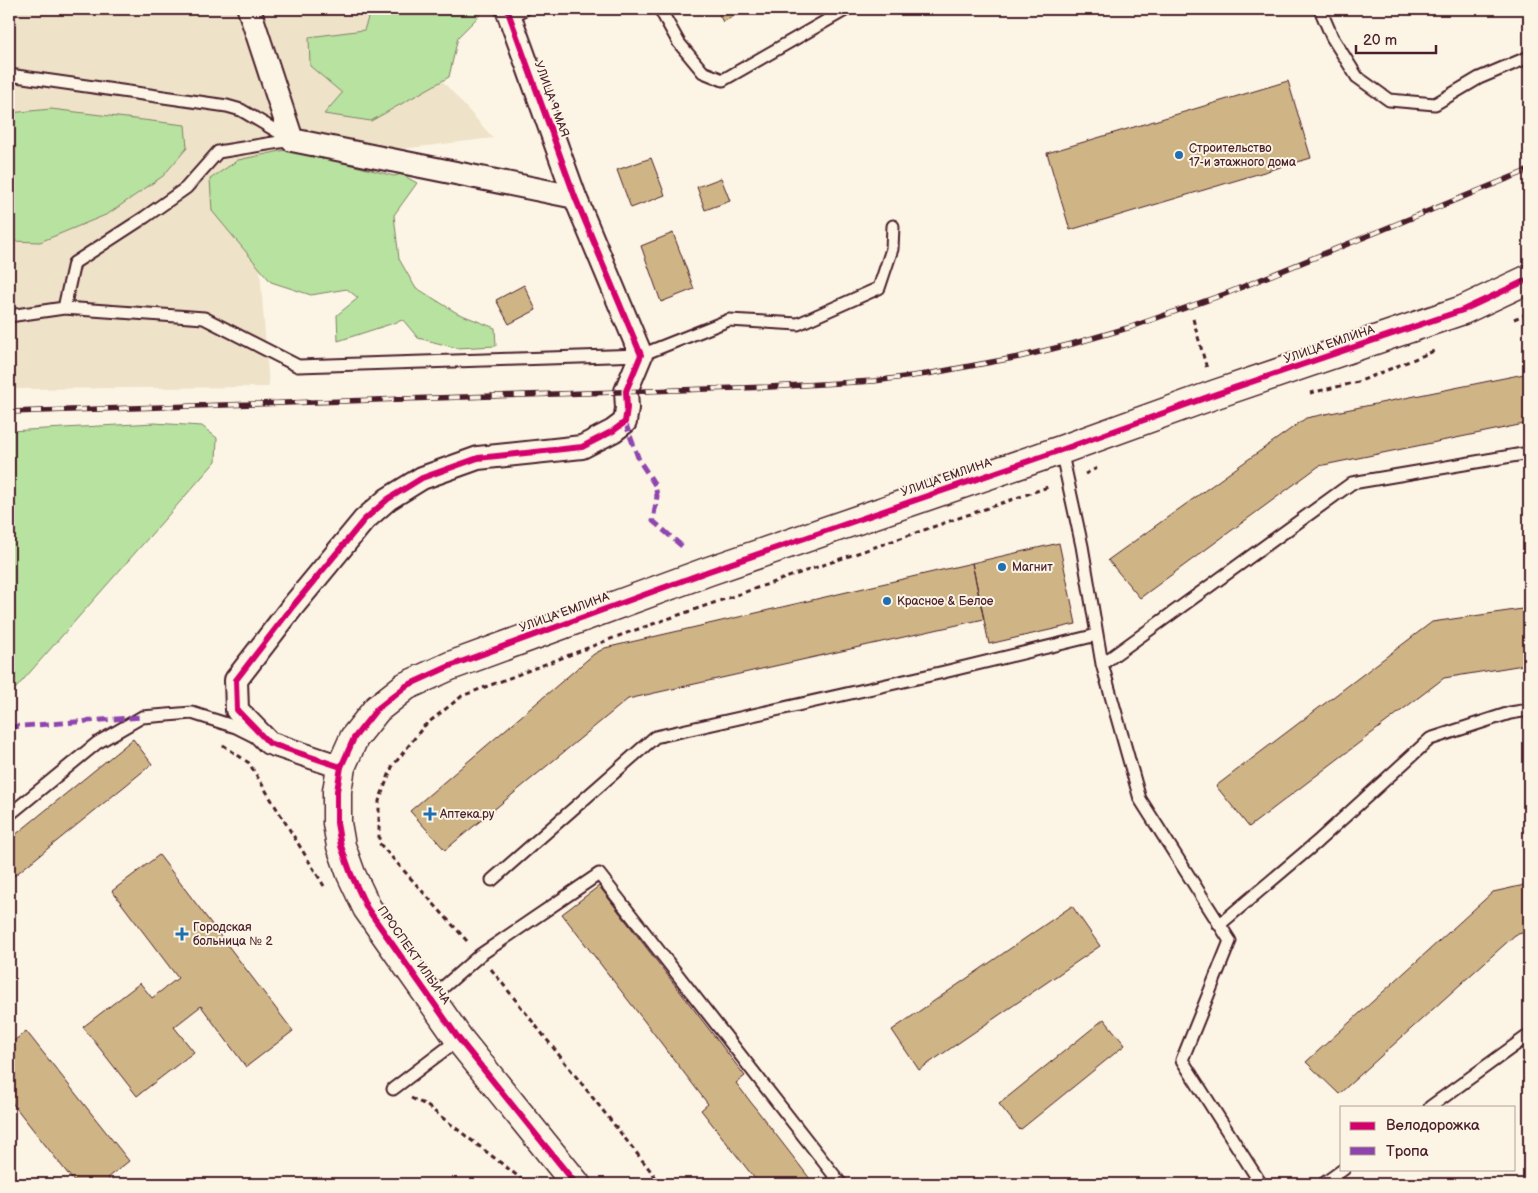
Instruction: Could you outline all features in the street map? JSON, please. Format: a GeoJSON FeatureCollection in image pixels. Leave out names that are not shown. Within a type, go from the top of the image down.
{"type":"FeatureCollection","features":[{"type":"Feature","properties":{"kind":"street"},"geometry":{"type":"LineString","coordinates":[[249,9],[292,140],[575,197]]}},
{"type":"Feature","properties":{"kind":"street","name":"УЛИЦА 9 МАЯ"},"geometry":{"type":"LineString","coordinates":[[514,11],[575,197],[641,355]]}},
{"type":"Feature","properties":{"kind":"street","name":"УЛИЦА ЕМЛИНА"},"geometry":{"type":"LineString","coordinates":[[377,709],[406,686],[450,666],[709,571],[1462,310],[1529,279]]}},
{"type":"Feature","properties":{"kind":"street"},"geometry":{"type":"LineString","coordinates":[[341,768],[269,743],[237,710],[236,680],[293,606],[364,520],[388,499],[422,478],[478,458],[582,447],[613,431],[626,422],[626,391],[641,355]]}},
{"type":"Feature","properties":{"kind":"street","name":"ПРОСПЕКТ ИЛЬИЧА"},"geometry":{"type":"LineString","coordinates":[[377,709],[354,738],[341,768],[337,791],[337,822],[341,846],[351,874],[367,908],[459,1039],[576,1184]]}},
{"type":"Feature","properties":{"kind":"lane"},"geometry":{"type":"LineString","coordinates":[[660,9],[679,43],[703,72],[723,80],[848,9]]}},
{"type":"Feature","properties":{"kind":"lane"},"geometry":{"type":"LineString","coordinates":[[1320,9],[1332,37],[1357,77],[1389,100],[1435,104],[1479,78],[1529,57]]}},
{"type":"Feature","properties":{"kind":"lane"},"geometry":{"type":"LineString","coordinates":[[9,76],[227,106],[241,110],[292,140]]}},
{"type":"Feature","properties":{"kind":"lane"},"geometry":{"type":"LineString","coordinates":[[64,308],[74,264],[146,217],[186,188],[218,152],[292,140]]}},
{"type":"Feature","properties":{"kind":"lane"},"geometry":{"type":"LineString","coordinates":[[9,316],[64,308],[204,318],[298,366],[641,355],[729,320],[798,324],[879,288],[892,249],[893,226]]}},
{"type":"Feature","properties":{"kind":"lane"},"geometry":{"type":"LineString","coordinates":[[1061,450],[1082,546],[1102,664],[1140,799],[1230,941],[1182,1060],[1261,1184]]}},
{"type":"Feature","properties":{"kind":"lane"},"geometry":{"type":"LineString","coordinates":[[1102,664],[1352,483],[1529,452]]}},
{"type":"Feature","properties":{"kind":"lane"},"geometry":{"type":"LineString","coordinates":[[492,880],[655,737],[944,672],[1097,634]]}},
{"type":"Feature","properties":{"kind":"lane"},"geometry":{"type":"LineString","coordinates":[[1219,925],[1317,842],[1430,738],[1510,713],[1529,710]]}},
{"type":"Feature","properties":{"kind":"lane"},"geometry":{"type":"LineString","coordinates":[[9,815],[97,743],[142,717],[192,713],[236,727],[269,743]]}},
{"type":"Feature","properties":{"kind":"lane"},"geometry":{"type":"LineString","coordinates":[[431,998],[480,955],[599,874],[841,1184]]}},
{"type":"Feature","properties":{"kind":"lane"},"geometry":{"type":"LineString","coordinates":[[1431,1106],[1529,1035]]}},
{"type":"Feature","properties":{"kind":"lane"},"geometry":{"type":"LineString","coordinates":[[393,1089],[459,1039]]}},
{"type":"Feature","properties":{"kind":"lane"},"geometry":{"type":"LineString","coordinates":[[1323,1184],[1343,1170]]}},
{"type":"Feature","properties":{"kind":"path"},"geometry":{"type":"LineString","coordinates":[[1511,320],[1529,313]]}},
{"type":"Feature","properties":{"kind":"path"},"geometry":{"type":"LineString","coordinates":[[1193,319],[1204,358]]}},
{"type":"Feature","properties":{"kind":"path"},"geometry":{"type":"LineString","coordinates":[[1301,395],[1358,382],[1439,349]]}},
{"type":"Feature","properties":{"kind":"path"},"geometry":{"type":"LineString","coordinates":[[661,1184],[480,955],[379,843],[379,801],[392,767],[424,726],[462,696],[597,644],[1068,480],[1103,466]]}},
{"type":"Feature","properties":{"kind":"path"},"geometry":{"type":"LineString","coordinates":[[218,741],[249,763],[329,894]]}},
{"type":"Feature","properties":{"kind":"path"},"geometry":{"type":"LineString","coordinates":[[393,1089],[426,1105],[520,1177],[526,1184]]}},
{"type":"Feature","properties":{"kind":"shaded area"},"geometry":{"type":"Polygon","coordinates":[[[9,9],[364,9],[386,17],[493,138],[252,167],[269,387],[9,389],[9,9]]]}},
{"type":"Feature","properties":{"kind":"green space"},"geometry":{"type":"Polygon","coordinates":[[[371,9],[479,9],[481,14],[458,37],[449,77],[371,121],[324,114],[342,93],[310,66],[309,37],[364,30],[371,9]]]}},
{"type":"Feature","properties":{"kind":"green space"},"geometry":{"type":"Polygon","coordinates":[[[51,109],[185,125],[187,148],[163,176],[108,214],[40,242],[9,241],[9,113],[51,109]]]}},
{"type":"Feature","properties":{"kind":"green space"},"geometry":{"type":"Polygon","coordinates":[[[290,149],[394,176],[401,174],[417,183],[394,215],[399,259],[415,287],[457,313],[495,328],[496,346],[457,348],[418,338],[403,320],[338,341],[337,315],[358,298],[347,289],[311,295],[271,282],[212,211],[210,179],[238,160],[290,149]]]}},
{"type":"Feature","properties":{"kind":"green space"},"geometry":{"type":"Polygon","coordinates":[[[154,423],[202,426],[217,438],[216,461],[9,696],[9,431],[154,423]]]}},
{"type":"Feature","properties":{"kind":"building"},"geometry":{"type":"Polygon","coordinates":[[[716,9],[747,9],[723,22],[716,9]]]}},
{"type":"Feature","properties":{"kind":"building","name":"Строительство 17-и этажного дома"},"geometry":{"type":"Polygon","coordinates":[[[1288,81],[1311,158],[1070,230],[1047,153],[1288,81]]]}},
{"type":"Feature","properties":{"kind":"building"},"geometry":{"type":"Polygon","coordinates":[[[651,158],[665,195],[631,208],[617,170],[651,158]]]}},
{"type":"Feature","properties":{"kind":"building"},"geometry":{"type":"Polygon","coordinates":[[[721,178],[730,201],[705,210],[697,187],[721,178]]]}},
{"type":"Feature","properties":{"kind":"building"},"geometry":{"type":"Polygon","coordinates":[[[673,233],[694,289],[661,302],[641,246],[673,233]]]}},
{"type":"Feature","properties":{"kind":"building"},"geometry":{"type":"Polygon","coordinates":[[[524,285],[536,310],[509,324],[496,300],[524,285]]]}},
{"type":"Feature","properties":{"kind":"building"},"geometry":{"type":"Polygon","coordinates":[[[1529,373],[1529,423],[1319,466],[1140,598],[1108,560],[1306,418],[1529,373]]]}},
{"type":"Feature","properties":{"kind":"building"},"geometry":{"type":"Polygon","coordinates":[[[1059,543],[1076,624],[989,644],[972,563],[1059,543]]]}},
{"type":"Feature","properties":{"kind":"building"},"geometry":{"type":"Polygon","coordinates":[[[972,563],[984,619],[628,699],[445,850],[410,811],[594,654],[605,648],[972,563]]]}},
{"type":"Feature","properties":{"kind":"building"},"geometry":{"type":"Polygon","coordinates":[[[1529,608],[1529,664],[1444,678],[1249,827],[1216,786],[1432,622],[1529,608]]]}},
{"type":"Feature","properties":{"kind":"building"},"geometry":{"type":"Polygon","coordinates":[[[133,739],[152,764],[9,880],[9,840],[133,739]]]}},
{"type":"Feature","properties":{"kind":"building","name":"Городская больница № 2"},"geometry":{"type":"Polygon","coordinates":[[[159,855],[293,1031],[246,1067],[201,1006],[174,1027],[194,1052],[137,1096],[83,1027],[140,983],[152,998],[178,978],[112,891],[159,855]]]}},
{"type":"Feature","properties":{"kind":"building"},"geometry":{"type":"Polygon","coordinates":[[[1529,884],[1529,931],[1515,935],[1339,1094],[1306,1062],[1493,892],[1529,884]]]}},
{"type":"Feature","properties":{"kind":"building"},"geometry":{"type":"Polygon","coordinates":[[[599,886],[745,1076],[736,1083],[814,1184],[759,1184],[701,1110],[708,1104],[562,914],[599,886]]]}},
{"type":"Feature","properties":{"kind":"building"},"geometry":{"type":"Polygon","coordinates":[[[1072,906],[1100,946],[919,1070],[892,1030],[1072,906]]]}},
{"type":"Feature","properties":{"kind":"building"},"geometry":{"type":"Polygon","coordinates":[[[1104,1019],[1125,1045],[1020,1130],[999,1104],[1104,1019]]]}},
{"type":"Feature","properties":{"kind":"building"},"geometry":{"type":"Polygon","coordinates":[[[26,1031],[129,1161],[108,1178],[113,1184],[76,1184],[9,1099],[9,1045],[26,1031]]]}},
{"type":"Feature","properties":{"kind":"railway"},"geometry":{"type":"LineString","coordinates":[[9,412],[769,387],[874,381],[927,374],[1019,357],[1131,327],[1225,294],[1529,170]]}},
{"type":"Feature","properties":{"kind":"marked path"},"geometry":{"type":"LineString","coordinates":[[625,422],[639,460],[655,485],[657,496],[653,521],[684,548]]}},
{"type":"Feature","properties":{"kind":"marked path"},"geometry":{"type":"LineString","coordinates":[[9,727],[142,717]]}},
{"type":"Feature","properties":{"kind":"cycle path"},"geometry":{"type":"LineString","coordinates":[[341,767],[269,743],[237,710],[236,680],[293,606],[364,520],[388,499],[422,478],[478,458],[582,447],[613,431],[625,422],[627,408],[626,391],[641,355],[575,197],[507,9]]}},
{"type":"Feature","properties":{"kind":"cycle path"},"geometry":{"type":"LineString","coordinates":[[576,1184],[459,1039],[367,908],[351,874],[341,846],[337,823],[337,791],[341,767],[354,738],[377,709],[406,686],[450,666],[709,571],[1463,310],[1529,279]]}},
{"type":"Feature","properties":{"kind":"place","name":"Строительство 17-и этажного дома"},"geometry":{"type":"Point","coordinates":[1179,155]}},
{"type":"Feature","properties":{"kind":"place","name":"Магнит"},"geometry":{"type":"Point","coordinates":[1002,567]}},
{"type":"Feature","properties":{"kind":"place","name":"Красное & Белое"},"geometry":{"type":"Point","coordinates":[887,601]}},
{"type":"Feature","properties":{"kind":"place","name":"Аптека.ру"},"geometry":{"type":"Point","coordinates":[430,814]}},
{"type":"Feature","properties":{"kind":"place","name":"Городская больница № 2"},"geometry":{"type":"Point","coordinates":[182,934]}}]}
